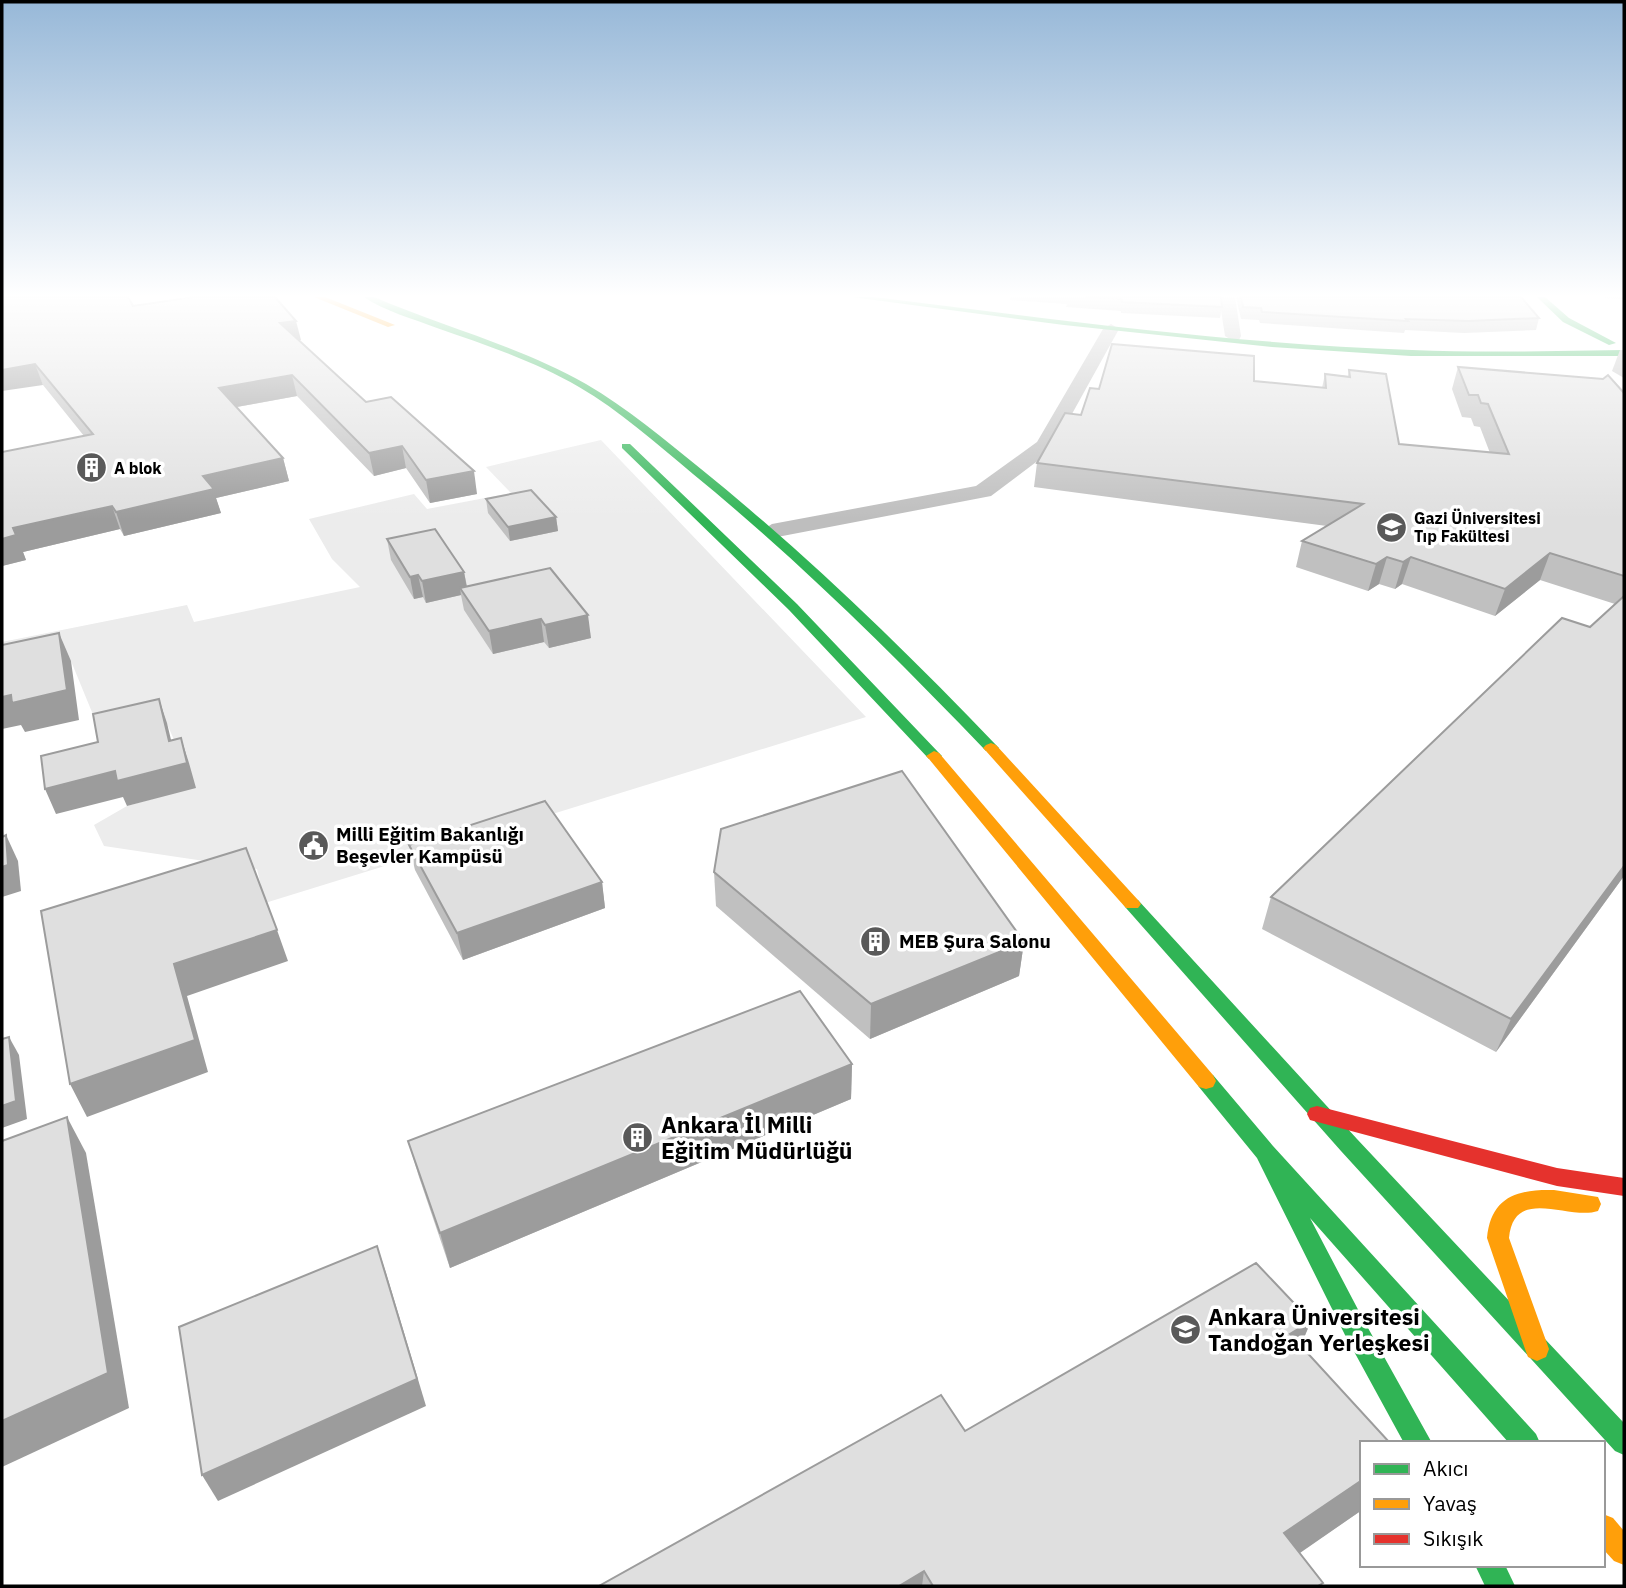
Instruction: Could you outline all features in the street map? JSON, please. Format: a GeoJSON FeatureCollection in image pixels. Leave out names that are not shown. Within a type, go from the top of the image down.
{"type":"FeatureCollection","features":[{"type":"Feature","properties":{"kind":"main road"},"geometry":{"type":"LineString","coordinates":[[552,371],[580,384],[629,418],[772,531],[846,600],[1004,760],[1317,1114],[1624,1442]]}},
{"type":"Feature","properties":{"kind":"main road"},"geometry":{"type":"LineString","coordinates":[[617,438],[654,470],[793,607],[915,733],[1265,1152],[1525,1441]]}},
{"type":"Feature","properties":{"kind":"main road"},"geometry":{"type":"LineString","coordinates":[[1317,1114],[1557,1177],[1624,1187]]}},
{"type":"Feature","properties":{"kind":"main road"},"geometry":{"type":"LineString","coordinates":[[1265,1152],[1354,1327],[1418,1441]]}},
{"type":"Feature","properties":{"kind":"main road"},"geometry":{"type":"LineString","coordinates":[[1537,1349],[1498,1238],[1500,1219],[1514,1206],[1538,1200],[1567,1199],[1601,1206]]}},
{"type":"Feature","properties":{"kind":"main road"},"geometry":{"type":"LineString","coordinates":[[1605,1530],[1624,1551]]}},
{"type":"Feature","properties":{"kind":"main road"},"geometry":{"type":"LineString","coordinates":[[1490,1567],[1501,1586]]}},
{"type":"Feature","properties":{"kind":"street"},"geometry":{"type":"LineString","coordinates":[[772,531],[833,518],[865,516],[983,491],[1045,446],[1087,371]]}},
{"type":"Feature","properties":{"kind":"street"},"geometry":{"type":"LineString","coordinates":[[833,518],[846,505],[1026,460]]}},
{"type":"Feature","properties":{"kind":"street"},"geometry":{"type":"LineString","coordinates":[[948,478],[983,491]]}},
{"type":"Feature","properties":{"kind":"shaded area"},"geometry":{"type":"Polygon","coordinates":[[[601,440],[866,717],[265,903],[257,869],[104,846],[94,825],[127,806],[195,787],[167,724],[103,739],[71,661],[2,676],[2,642],[187,605],[194,622],[360,587],[332,559],[309,519],[414,494],[427,509],[511,493],[486,467],[601,440]]]}},
{"type":"Feature","properties":{"kind":"building"},"geometry":{"type":"Polygon","coordinates":[[[41,371],[332,371],[366,402],[391,397],[474,471],[426,480],[402,446],[369,453],[292,375],[219,388],[283,458],[203,476],[214,489],[116,512],[112,506],[13,528],[16,535],[2,539],[2,452],[93,434],[41,371]]]}},
{"type":"Feature","properties":{"kind":"building"},"geometry":{"type":"Polygon","coordinates":[[[1104,371],[1254,371],[1254,381],[1326,388],[1325,374],[1350,377],[1349,371],[1386,374],[1399,444],[1509,454],[1488,404],[1481,403],[1478,395],[1469,395],[1460,371],[1508,371],[1603,379],[1608,375],[1624,393],[1624,576],[1550,553],[1505,589],[1411,557],[1403,562],[1387,557],[1376,564],[1302,541],[1363,504],[1037,463],[1065,413],[1081,415],[1090,388],[1099,389],[1104,371]]]}},
{"type":"Feature","properties":{"kind":"building"},"geometry":{"type":"Polygon","coordinates":[[[531,490],[556,517],[508,527],[486,499],[531,490]]]}},
{"type":"Feature","properties":{"kind":"building"},"geometry":{"type":"Polygon","coordinates":[[[435,529],[464,572],[422,581],[418,575],[410,577],[387,539],[435,529]]]}},
{"type":"Feature","properties":{"kind":"building"},"geometry":{"type":"Polygon","coordinates":[[[550,568],[588,615],[545,625],[541,619],[489,631],[460,588],[550,568]]]}},
{"type":"Feature","properties":{"kind":"building"},"geometry":{"type":"Polygon","coordinates":[[[1624,596],[1624,866],[1511,1019],[1271,897],[1562,618],[1590,627],[1624,596]]]}},
{"type":"Feature","properties":{"kind":"building"},"geometry":{"type":"Polygon","coordinates":[[[59,633],[67,690],[12,703],[11,695],[2,697],[2,645],[59,633]]]}},
{"type":"Feature","properties":{"kind":"building"},"geometry":{"type":"Polygon","coordinates":[[[159,699],[169,741],[181,738],[187,763],[117,781],[115,771],[45,789],[41,756],[98,742],[93,714],[159,699]]]}},
{"type":"Feature","properties":{"kind":"building","name":"MEB Şura Salonu"},"geometry":{"type":"Polygon","coordinates":[[[902,771],[1024,942],[871,1004],[714,872],[721,829],[902,771]]]}},
{"type":"Feature","properties":{"kind":"building"},"geometry":{"type":"Polygon","coordinates":[[[545,801],[602,882],[457,933],[409,845],[545,801]]]}},
{"type":"Feature","properties":{"kind":"building"},"geometry":{"type":"Polygon","coordinates":[[[6,835],[8,865],[2,867],[2,837],[6,835]]]}},
{"type":"Feature","properties":{"kind":"building"},"geometry":{"type":"Polygon","coordinates":[[[246,848],[277,930],[174,964],[195,1040],[70,1084],[41,911],[246,848]]]}},
{"type":"Feature","properties":{"kind":"building"},"geometry":{"type":"Polygon","coordinates":[[[800,991],[852,1064],[440,1233],[408,1141],[800,991]]]}},
{"type":"Feature","properties":{"kind":"building"},"geometry":{"type":"Polygon","coordinates":[[[9,1037],[16,1101],[2,1106],[2,1039],[9,1037]]]}},
{"type":"Feature","properties":{"kind":"building"},"geometry":{"type":"Polygon","coordinates":[[[67,1117],[108,1373],[2,1421],[2,1141],[67,1117]]]}},
{"type":"Feature","properties":{"kind":"building"},"geometry":{"type":"Polygon","coordinates":[[[377,1246],[417,1379],[202,1475],[179,1327],[377,1246]]]}},
{"type":"Feature","properties":{"kind":"building","name":"Ankara Üniversitesi Tandoğan Yerleşkesi"},"geometry":{"type":"Polygon","coordinates":[[[1256,1263],[1311,1321],[1290,1334],[1388,1441],[1360,1441],[1360,1481],[1284,1533],[1323,1583],[1318,1586],[933,1586],[924,1571],[899,1586],[599,1586],[941,1395],[965,1431],[1256,1263]]]}},
{"type":"Feature","properties":{"kind":"traffic: fast"},"geometry":{"type":"LineString","coordinates":[[555,371],[616,408],[747,513],[889,644],[991,748]]}},
{"type":"Feature","properties":{"kind":"traffic: fast"},"geometry":{"type":"LineString","coordinates":[[626,446],[793,607],[934,756]]}},
{"type":"Feature","properties":{"kind":"traffic: fast"},"geometry":{"type":"LineString","coordinates":[[1132,904],[1349,1145],[1624,1442]]}},
{"type":"Feature","properties":{"kind":"traffic: fast"},"geometry":{"type":"LineString","coordinates":[[1206,1081],[1265,1152],[1525,1441]]}},
{"type":"Feature","properties":{"kind":"traffic: fast"},"geometry":{"type":"LineString","coordinates":[[1265,1152],[1354,1327],[1418,1441]]}},
{"type":"Feature","properties":{"kind":"traffic: fast"},"geometry":{"type":"LineString","coordinates":[[1490,1567],[1501,1586]]}},
{"type":"Feature","properties":{"kind":"traffic: slow"},"geometry":{"type":"LineString","coordinates":[[991,748],[1132,904]]}},
{"type":"Feature","properties":{"kind":"traffic: slow"},"geometry":{"type":"LineString","coordinates":[[934,756],[1206,1081]]}},
{"type":"Feature","properties":{"kind":"traffic: slow"},"geometry":{"type":"LineString","coordinates":[[1537,1349],[1498,1238],[1500,1221],[1506,1211],[1527,1201],[1554,1199],[1590,1204]]}},
{"type":"Feature","properties":{"kind":"traffic: slow"},"geometry":{"type":"LineString","coordinates":[[1605,1530],[1624,1551]]}},
{"type":"Feature","properties":{"kind":"traffic: jam"},"geometry":{"type":"LineString","coordinates":[[1317,1114],[1557,1177],[1624,1187]]}},
{"type":"Feature","properties":{"kind":"place","name":"A blok"},"geometry":{"type":"Point","coordinates":[91,468]}},
{"type":"Feature","properties":{"kind":"place","name":"Gazi Üniversitesi Tıp Fakültesi"},"geometry":{"type":"Point","coordinates":[1391,527]}},
{"type":"Feature","properties":{"kind":"place","name":"Milli Eğitim Bakanlığı Beşevler Kampüsü"},"geometry":{"type":"Point","coordinates":[313,845]}},
{"type":"Feature","properties":{"kind":"place","name":"MEB Şura Salonu"},"geometry":{"type":"Point","coordinates":[876,941]}},
{"type":"Feature","properties":{"kind":"place","name":"Ankara İl Milli Eğitim Müdürlüğü"},"geometry":{"type":"Point","coordinates":[638,1138]}},
{"type":"Feature","properties":{"kind":"place","name":"Ankara Üniversitesi Tandoğan Yerleşkesi"},"geometry":{"type":"Point","coordinates":[1185,1330]}}]}
